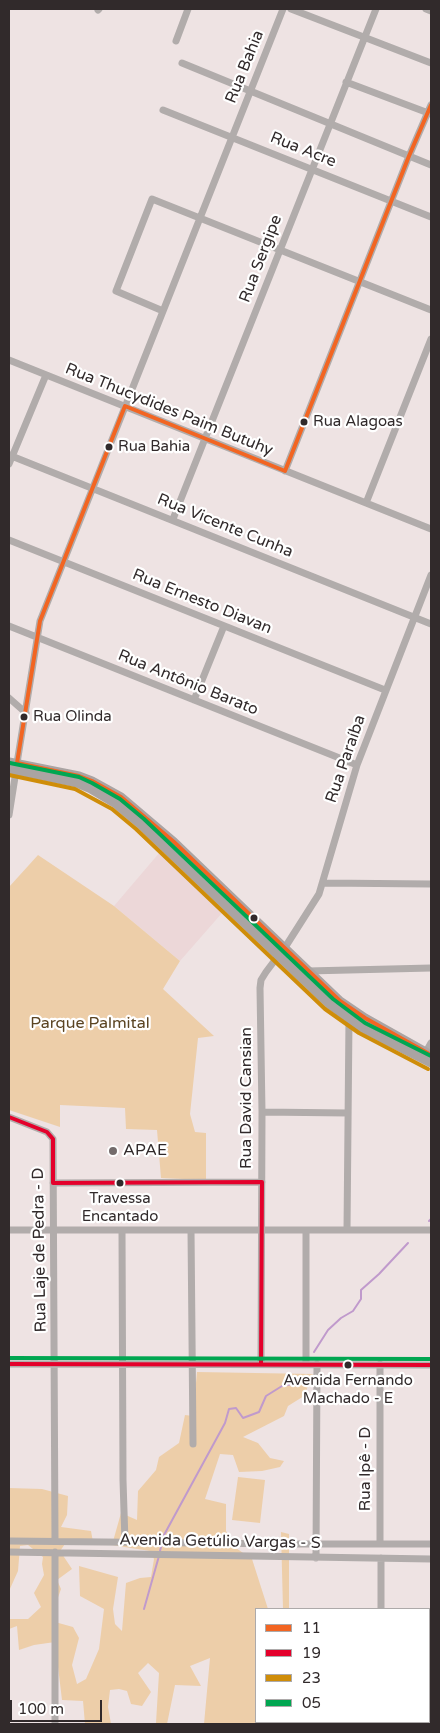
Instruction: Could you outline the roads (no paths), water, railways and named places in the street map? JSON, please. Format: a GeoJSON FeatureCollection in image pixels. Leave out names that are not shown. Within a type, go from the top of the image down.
{"type":"FeatureCollection","features":[{"type":"Feature","properties":{"kind":"main road"},"geometry":{"type":"LineString","coordinates":[[13,766],[77,783],[116,804],[281,952],[304,974],[329,1004],[349,1019],[428,1057]]}},
{"type":"Feature","properties":{"kind":"main road"},"geometry":{"type":"LineString","coordinates":[[304,974],[355,1013],[428,1057]]}},
{"type":"Feature","properties":{"kind":"street"},"geometry":{"type":"LineString","coordinates":[[176,40],[188,9]]}},
{"type":"Feature","properties":{"kind":"street","name":"Rua Bahia"},"geometry":{"type":"LineString","coordinates":[[38,638],[40,621],[63,561],[283,9]]}},
{"type":"Feature","properties":{"kind":"street"},"geometry":{"type":"LineString","coordinates":[[291,9],[431,63]]}},
{"type":"Feature","properties":{"kind":"street","name":"Rua Sergipe"},"geometry":{"type":"LineString","coordinates":[[173,520],[376,9]]}},
{"type":"Feature","properties":{"kind":"street"},"geometry":{"type":"LineString","coordinates":[[426,9],[431,11]]}},
{"type":"Feature","properties":{"kind":"street"},"geometry":{"type":"LineString","coordinates":[[182,63],[431,165]]}},
{"type":"Feature","properties":{"kind":"street"},"geometry":{"type":"LineString","coordinates":[[346,82],[430,113]]}},
{"type":"Feature","properties":{"kind":"street"},"geometry":{"type":"LineString","coordinates":[[285,470],[409,156],[430,113],[431,105]]}},
{"type":"Feature","properties":{"kind":"street","name":"Rua Acre"},"geometry":{"type":"LineString","coordinates":[[163,110],[431,217]]}},
{"type":"Feature","properties":{"kind":"street"},"geometry":{"type":"LineString","coordinates":[[163,311],[116,291],[152,199],[431,310]]}},
{"type":"Feature","properties":{"kind":"street"},"geometry":{"type":"LineString","coordinates":[[366,503],[431,339]]}},
{"type":"Feature","properties":{"kind":"street","name":"Rua Thucydides Paim Butuhy"},"geometry":{"type":"LineString","coordinates":[[9,360],[431,529]]}},
{"type":"Feature","properties":{"kind":"street"},"geometry":{"type":"LineString","coordinates":[[9,464],[10,455],[46,375]]}},
{"type":"Feature","properties":{"kind":"street","name":"Rua Vicente Cunha"},"geometry":{"type":"LineString","coordinates":[[10,455],[431,624]]}},
{"type":"Feature","properties":{"kind":"street","name":"Rua Ernesto Diavan"},"geometry":{"type":"LineString","coordinates":[[9,540],[385,690]]}},
{"type":"Feature","properties":{"kind":"street","name":"Rua Paraíba"},"geometry":{"type":"LineString","coordinates":[[281,952],[319,894],[357,764],[431,575]]}},
{"type":"Feature","properties":{"kind":"street","name":"Rua Antônio Barato"},"geometry":{"type":"LineString","coordinates":[[9,626],[357,764]]}},
{"type":"Feature","properties":{"kind":"street"},"geometry":{"type":"LineString","coordinates":[[194,700],[224,626]]}},
{"type":"Feature","properties":{"kind":"street"},"geometry":{"type":"LineString","coordinates":[[9,815],[13,766],[26,713],[38,638]]}},
{"type":"Feature","properties":{"kind":"street"},"geometry":{"type":"LineString","coordinates":[[9,698],[26,713]]}},
{"type":"Feature","properties":{"kind":"street"},"geometry":{"type":"LineString","coordinates":[[323,883],[431,884]]}},
{"type":"Feature","properties":{"kind":"street","name":"Rua David Cansian"},"geometry":{"type":"LineString","coordinates":[[261,1364],[262,1112],[260,988],[261,980],[281,952]]}},
{"type":"Feature","properties":{"kind":"street"},"geometry":{"type":"LineString","coordinates":[[304,974],[431,968]]}},
{"type":"Feature","properties":{"kind":"street"},"geometry":{"type":"LineString","coordinates":[[348,1230],[349,1019]]}},
{"type":"Feature","properties":{"kind":"street"},"geometry":{"type":"LineString","coordinates":[[428,1057],[431,1043]]}},
{"type":"Feature","properties":{"kind":"street"},"geometry":{"type":"LineString","coordinates":[[262,1112],[348,1113]]}},
{"type":"Feature","properties":{"kind":"street","name":"Rua Laje de Pedra - D"},"geometry":{"type":"LineString","coordinates":[[9,1117],[47,1132],[53,1139],[55,1541]]}},
{"type":"Feature","properties":{"kind":"street"},"geometry":{"type":"LineString","coordinates":[[53,1183],[262,1182]]}},
{"type":"Feature","properties":{"kind":"street"},"geometry":{"type":"LineString","coordinates":[[9,1230],[431,1230]]}},
{"type":"Feature","properties":{"kind":"street"},"geometry":{"type":"LineString","coordinates":[[122,1230],[123,1480],[126,1542]]}},
{"type":"Feature","properties":{"kind":"street"},"geometry":{"type":"LineString","coordinates":[[191,1230],[193,1444]]}},
{"type":"Feature","properties":{"kind":"street"},"geometry":{"type":"LineString","coordinates":[[306,1230],[306,1364]]}},
{"type":"Feature","properties":{"kind":"street"},"geometry":{"type":"LineString","coordinates":[[9,1364],[431,1364]]}},
{"type":"Feature","properties":{"kind":"street"},"geometry":{"type":"LineString","coordinates":[[316,1558],[317,1364]]}},
{"type":"Feature","properties":{"kind":"street","name":"Rua Ipê - D"},"geometry":{"type":"LineString","coordinates":[[380,1364],[380,1544]]}},
{"type":"Feature","properties":{"kind":"street","name":"Avenida Getúlio Vargas - S"},"geometry":{"type":"LineString","coordinates":[[9,1541],[431,1544]]}},
{"type":"Feature","properties":{"kind":"street","name":"Avenida Getúlio Vargas - S"},"geometry":{"type":"LineString","coordinates":[[9,1552],[316,1558],[431,1558]]}},
{"type":"Feature","properties":{"kind":"street"},"geometry":{"type":"LineString","coordinates":[[55,1552],[55,1724]]}},
{"type":"Feature","properties":{"kind":"street"},"geometry":{"type":"LineString","coordinates":[[381,1558],[381,1608]]}},
{"type":"Feature","properties":{"kind":"waterway"},"geometry":{"type":"LineString","coordinates":[[314,1352],[328,1330],[341,1318],[353,1311],[361,1299],[361,1290],[408,1243]]}},
{"type":"Feature","properties":{"kind":"waterway"},"geometry":{"type":"LineString","coordinates":[[160,1551],[164,1535],[225,1423],[229,1409],[236,1408],[243,1418],[259,1412],[266,1396],[282,1386],[307,1381]]}},
{"type":"Feature","properties":{"kind":"waterway"},"geometry":{"type":"LineString","coordinates":[[144,1609],[159,1556]]}},
{"type":"Feature","properties":{"kind":"place","name":"Rua Alagoas"},"geometry":{"type":"Point","coordinates":[304,422]}},
{"type":"Feature","properties":{"kind":"place","name":"Rua Bahia"},"geometry":{"type":"Point","coordinates":[109,447]}},
{"type":"Feature","properties":{"kind":"place","name":"Rua Olinda"},"geometry":{"type":"Point","coordinates":[24,717]}},
{"type":"Feature","properties":{"kind":"place","name":"APAE"},"geometry":{"type":"Point","coordinates":[113,1151]}},
{"type":"Feature","properties":{"kind":"place","name":"Travessa Encantado"},"geometry":{"type":"Point","coordinates":[120,1183]}},
{"type":"Feature","properties":{"kind":"place","name":"Avenida Fernando Machado - E"},"geometry":{"type":"Point","coordinates":[348,1365]}},
{"type":"Feature","properties":{"kind":"park label","name":"Parque Palmital"},"geometry":{"type":"Point","coordinates":[90,1024]}}]}
